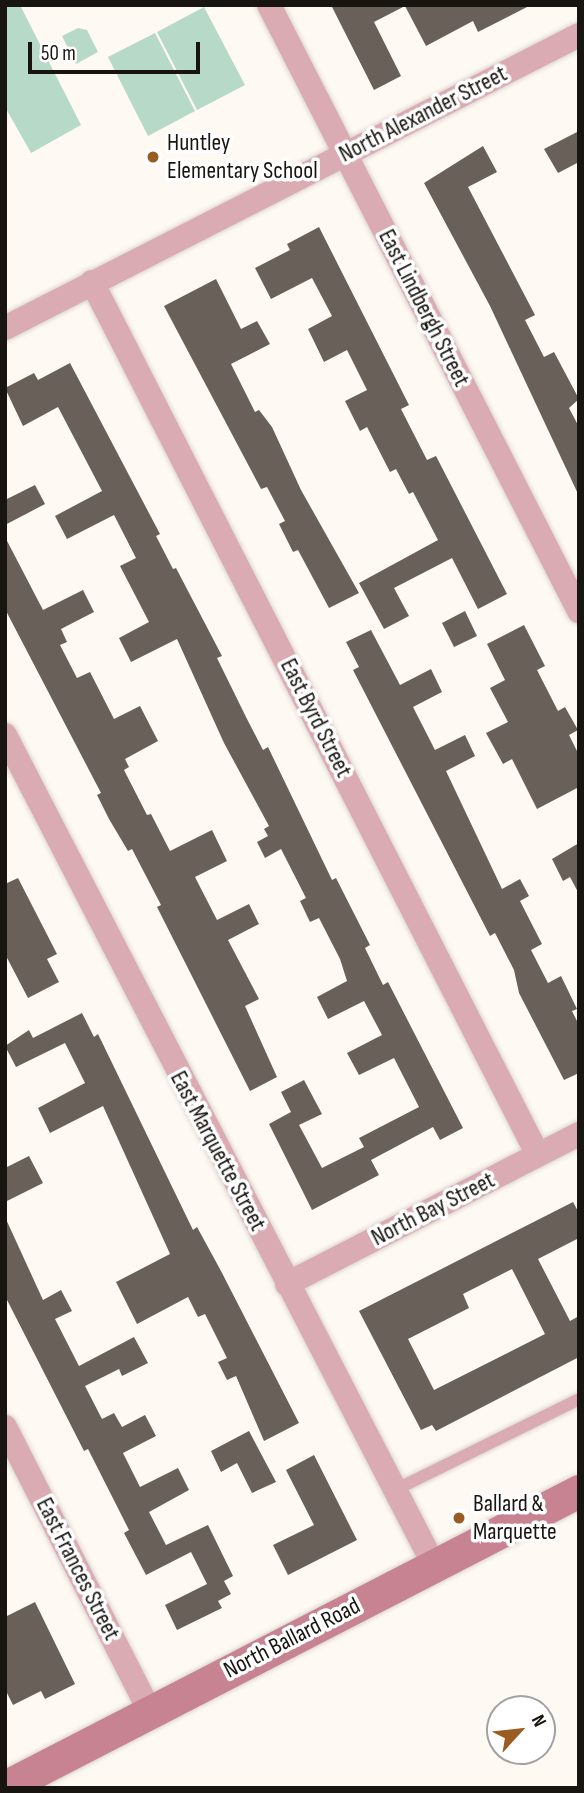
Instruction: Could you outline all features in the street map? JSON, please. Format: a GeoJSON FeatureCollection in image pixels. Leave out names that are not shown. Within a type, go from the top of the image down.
{"type":"FeatureCollection","features":[{"type":"Feature","properties":{"kind":"main road","name":"North Ballard Road"},"geometry":{"type":"LineString","coordinates":[[5,1787],[579,1491]]}},
{"type":"Feature","properties":{"kind":"street","name":"East Lindbergh Street"},"geometry":{"type":"LineString","coordinates":[[268,5],[579,611]]}},
{"type":"Feature","properties":{"kind":"street","name":"North Alexander Street"},"geometry":{"type":"LineString","coordinates":[[5,328],[579,35]]}},
{"type":"Feature","properties":{"kind":"street","name":"East Byrd Street"},"geometry":{"type":"LineString","coordinates":[[92,282],[538,1155]]}},
{"type":"Feature","properties":{"kind":"street","name":"East Marquette Street"},"geometry":{"type":"LineString","coordinates":[[5,735],[434,1566]]}},
{"type":"Feature","properties":{"kind":"street","name":"North Bay Street"},"geometry":{"type":"LineString","coordinates":[[287,1283],[579,1134]]}},
{"type":"Feature","properties":{"kind":"street","name":"East Frances Street"},"geometry":{"type":"LineString","coordinates":[[5,1427],[150,1711]]}},
{"type":"Feature","properties":{"kind":"lane"},"geometry":{"type":"LineString","coordinates":[[395,1490],[579,1399]]}},
{"type":"Feature","properties":{"kind":"green space"},"geometry":{"type":"Polygon","coordinates":[[[5,5],[20,5],[81,125],[31,153],[5,107],[5,5]]]}},
{"type":"Feature","properties":{"kind":"green space"},"geometry":{"type":"Polygon","coordinates":[[[204,7],[245,85],[197,110],[157,32],[204,7]]]}},
{"type":"Feature","properties":{"kind":"green space"},"geometry":{"type":"Polygon","coordinates":[[[78,28],[87,30],[98,52],[76,64],[62,36],[78,28]]]}},
{"type":"Feature","properties":{"kind":"green space"},"geometry":{"type":"Polygon","coordinates":[[[155,33],[195,111],[148,136],[108,57],[155,33]]]}},
{"type":"Feature","properties":{"kind":"building"},"geometry":{"type":"Polygon","coordinates":[[[331,5],[531,5],[478,32],[473,21],[426,46],[405,6],[374,22],[401,76],[374,90],[331,5]]]}},
{"type":"Feature","properties":{"kind":"building"},"geometry":{"type":"Polygon","coordinates":[[[579,131],[579,162],[558,173],[544,149],[579,131]]]}},
{"type":"Feature","properties":{"kind":"building"},"geometry":{"type":"Polygon","coordinates":[[[483,146],[497,172],[468,187],[535,315],[525,320],[544,357],[554,352],[579,399],[569,408],[579,427],[579,496],[490,306],[424,183],[483,146]]]}},
{"type":"Feature","properties":{"kind":"building"},"geometry":{"type":"Polygon","coordinates":[[[319,227],[409,405],[401,409],[427,460],[436,456],[507,594],[478,609],[452,558],[394,588],[409,616],[384,629],[359,583],[438,540],[413,492],[409,494],[396,469],[390,472],[367,427],[360,431],[345,401],[367,390],[347,350],[324,362],[308,329],[332,316],[312,278],[271,299],[255,268],[290,250],[287,244],[319,227]]]}},
{"type":"Feature","properties":{"kind":"building"},"geometry":{"type":"Polygon","coordinates":[[[216,279],[241,329],[257,321],[270,344],[231,364],[255,412],[259,410],[272,427],[301,490],[359,593],[329,608],[298,550],[293,552],[279,524],[285,521],[267,487],[261,489],[164,306],[216,279]]]}},
{"type":"Feature","properties":{"kind":"building"},"geometry":{"type":"Polygon","coordinates":[[[70,363],[160,534],[156,536],[173,569],[176,568],[222,656],[217,658],[263,750],[268,747],[332,880],[336,878],[370,945],[365,948],[383,985],[388,982],[463,1128],[440,1140],[433,1127],[371,1160],[379,1175],[312,1210],[269,1124],[291,1112],[281,1092],[304,1080],[322,1114],[299,1125],[322,1168],[364,1147],[359,1138],[419,1107],[394,1058],[359,1075],[347,1053],[382,1035],[364,1001],[328,1019],[317,997],[347,981],[340,959],[319,918],[310,922],[300,901],[306,898],[281,849],[265,858],[257,842],[268,836],[264,829],[269,826],[224,743],[177,639],[131,662],[119,638],[149,622],[120,566],[136,558],[114,515],[67,539],[55,516],[102,491],[58,407],[23,426],[5,388],[34,373],[38,380],[70,363]]]}},
{"type":"Feature","properties":{"kind":"building"},"geometry":{"type":"Polygon","coordinates":[[[35,485],[45,504],[5,525],[5,500],[35,485]]]}},
{"type":"Feature","properties":{"kind":"building"},"geometry":{"type":"Polygon","coordinates":[[[5,537],[43,610],[83,590],[94,612],[61,629],[67,642],[60,645],[77,678],[90,672],[114,719],[140,706],[158,741],[125,759],[129,767],[124,770],[147,815],[151,814],[170,851],[212,830],[227,861],[195,877],[217,920],[249,904],[259,924],[228,940],[259,999],[245,1006],[277,1077],[250,1091],[157,907],[161,905],[132,849],[128,851],[109,819],[97,795],[101,793],[5,609],[5,537]]]}},
{"type":"Feature","properties":{"kind":"building"},"geometry":{"type":"Polygon","coordinates":[[[465,611],[477,636],[454,647],[442,623],[465,611]]]}},
{"type":"Feature","properties":{"kind":"building"},"geometry":{"type":"Polygon","coordinates":[[[524,625],[545,666],[537,670],[558,711],[565,707],[578,730],[569,735],[579,755],[579,787],[537,809],[512,759],[503,764],[486,733],[508,722],[490,688],[505,680],[487,644],[524,625]]]}},
{"type":"Feature","properties":{"kind":"building"},"geometry":{"type":"Polygon","coordinates":[[[371,630],[400,685],[431,669],[442,692],[413,707],[435,750],[465,735],[475,756],[446,771],[502,889],[520,879],[529,896],[520,901],[542,944],[531,950],[548,983],[561,976],[577,1009],[572,1011],[579,1025],[579,1073],[564,1080],[519,993],[514,970],[495,933],[490,936],[353,670],[359,667],[346,642],[371,630]]]}},
{"type":"Feature","properties":{"kind":"building"},"geometry":{"type":"Polygon","coordinates":[[[579,843],[579,894],[570,877],[563,881],[552,859],[579,843]]]}},
{"type":"Feature","properties":{"kind":"building"},"geometry":{"type":"Polygon","coordinates":[[[18,878],[57,954],[47,959],[59,982],[28,998],[5,954],[5,884],[18,878]]]}},
{"type":"Feature","properties":{"kind":"building"},"geometry":{"type":"Polygon","coordinates":[[[82,1013],[94,1037],[98,1034],[193,1230],[197,1227],[299,1423],[264,1441],[236,1376],[227,1380],[218,1362],[227,1358],[205,1314],[198,1317],[188,1297],[137,1324],[116,1282],[170,1254],[103,1106],[50,1133],[38,1108],[85,1083],[65,1043],[16,1067],[5,1046],[29,1030],[33,1038],[82,1013]]]}},
{"type":"Feature","properties":{"kind":"building"},"geometry":{"type":"Polygon","coordinates":[[[29,1156],[43,1183],[5,1202],[5,1168],[29,1156]]]}},
{"type":"Feature","properties":{"kind":"building"},"geometry":{"type":"Polygon","coordinates":[[[573,1202],[579,1213],[579,1238],[538,1259],[570,1321],[579,1316],[579,1357],[436,1431],[432,1425],[421,1430],[359,1311],[573,1202]],[[512,1269],[463,1294],[469,1308],[408,1339],[434,1390],[545,1334],[512,1269]]]}},
{"type":"Feature","properties":{"kind":"building"},"geometry":{"type":"Polygon","coordinates":[[[5,1217],[43,1300],[61,1290],[72,1311],[55,1319],[79,1366],[134,1337],[148,1363],[122,1376],[119,1369],[85,1386],[102,1419],[114,1413],[122,1427],[145,1415],[156,1436],[123,1453],[140,1487],[178,1468],[189,1490],[149,1512],[166,1545],[208,1525],[233,1576],[224,1581],[231,1594],[218,1601],[222,1608],[177,1630],[165,1605],[207,1584],[191,1552],[146,1575],[124,1533],[129,1530],[88,1449],[84,1451],[5,1296],[5,1217]]]}},
{"type":"Feature","properties":{"kind":"building"},"geometry":{"type":"Polygon","coordinates":[[[249,1431],[276,1482],[252,1493],[237,1463],[221,1472],[211,1451],[249,1431]]]}},
{"type":"Feature","properties":{"kind":"building"},"geometry":{"type":"Polygon","coordinates":[[[314,1455],[357,1540],[288,1575],[273,1545],[314,1525],[286,1470],[314,1455]]]}},
{"type":"Feature","properties":{"kind":"building"},"geometry":{"type":"Polygon","coordinates":[[[35,1602],[75,1684],[45,1699],[41,1691],[13,1705],[5,1689],[5,1617],[35,1602]]]}},
{"type":"Feature","properties":{"kind":"place","name":"Huntley Elementary School"},"geometry":{"type":"Point","coordinates":[153,157]}},
{"type":"Feature","properties":{"kind":"place","name":"Ballard & Marquette"},"geometry":{"type":"Point","coordinates":[459,1518]}}]}
